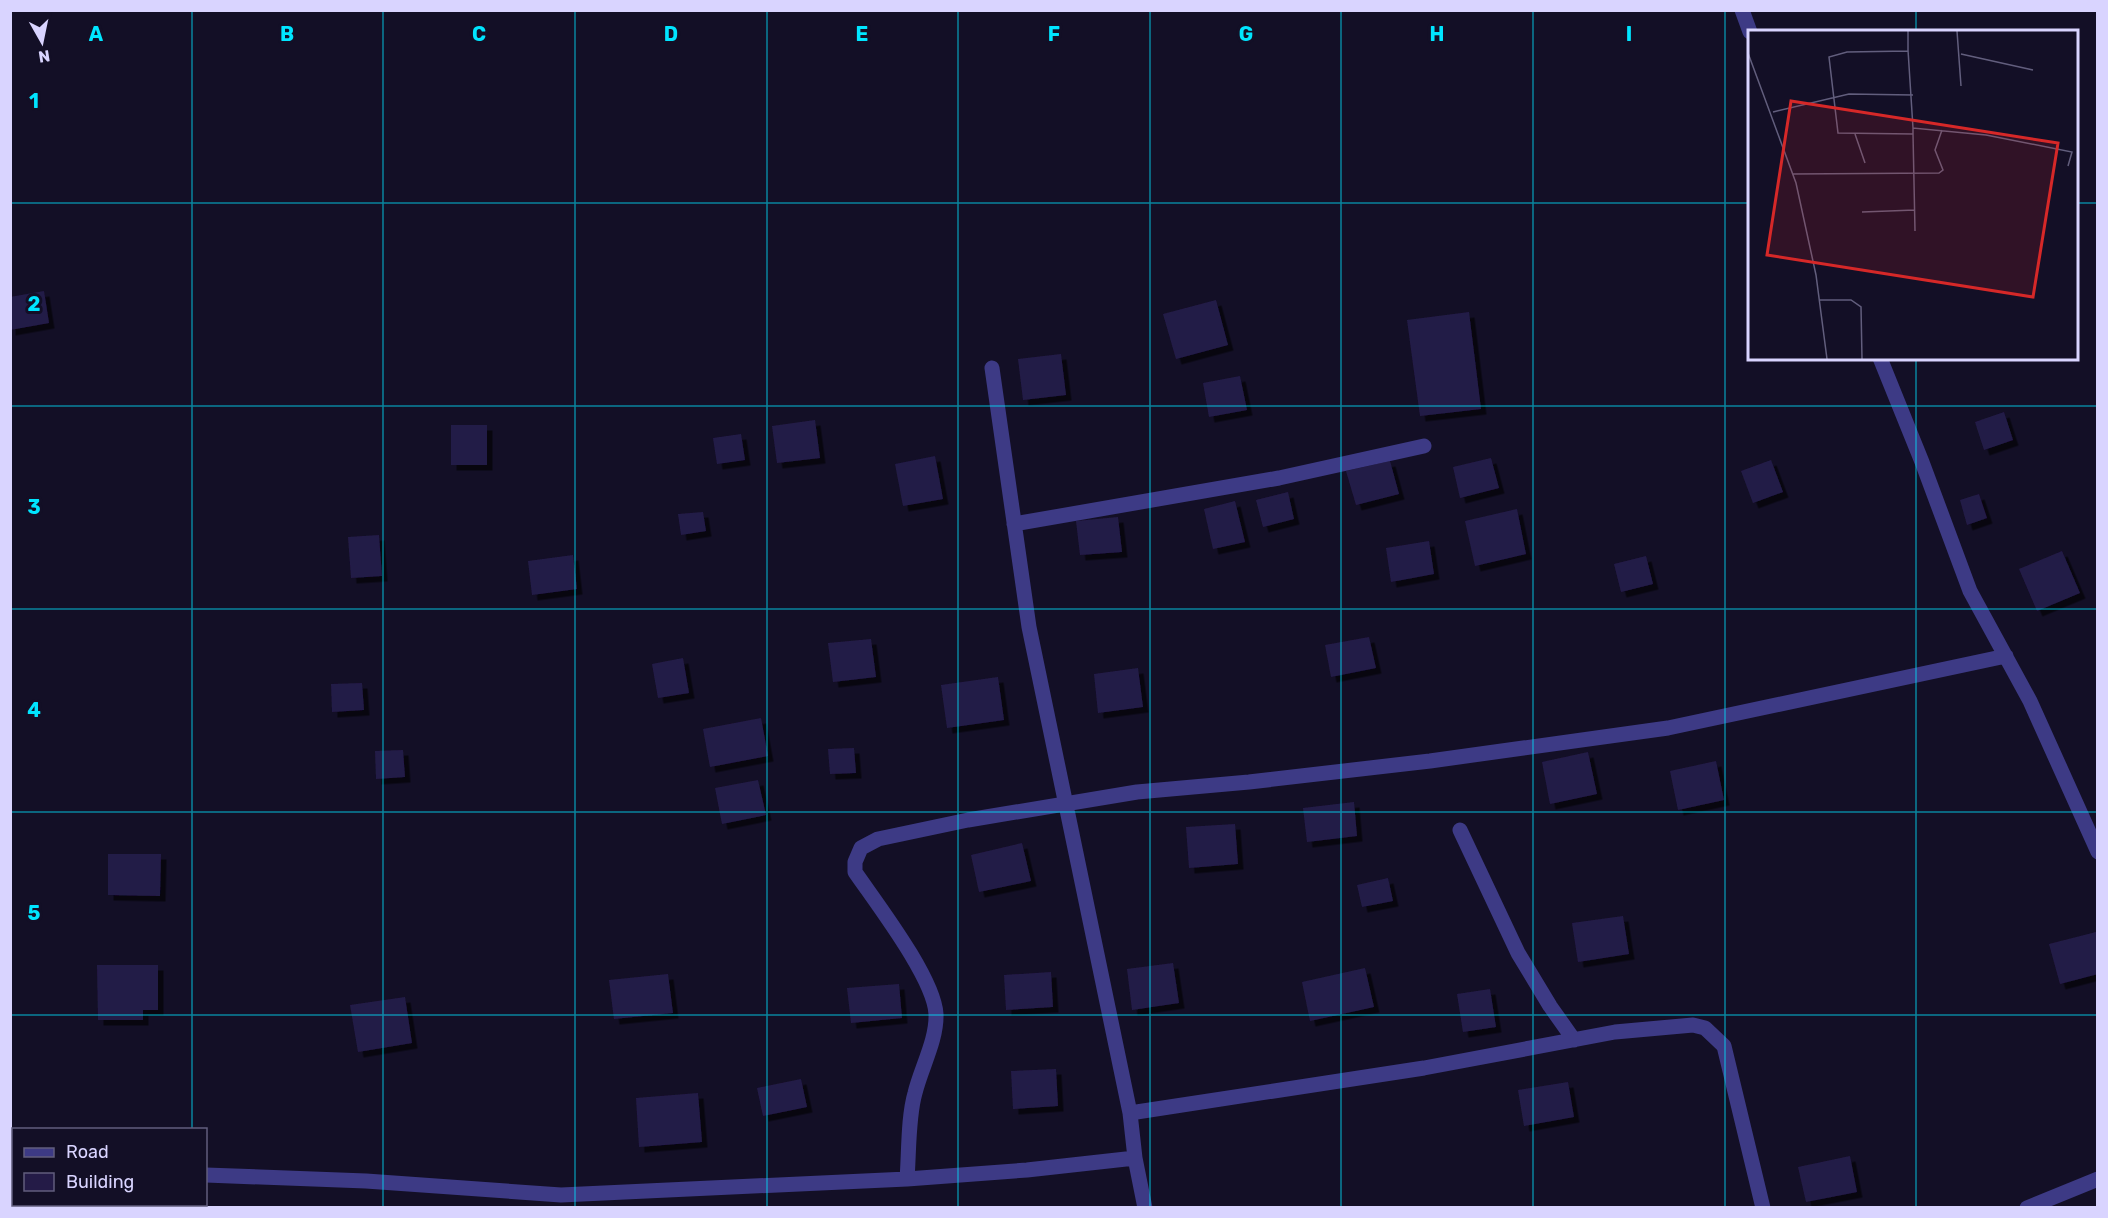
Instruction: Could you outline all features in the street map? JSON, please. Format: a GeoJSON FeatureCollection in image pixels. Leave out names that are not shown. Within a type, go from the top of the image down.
{"type":"FeatureCollection","features":[{"type":"Feature","properties":{"kind":"street"},"geometry":{"type":"LineString","coordinates":[[1742,10],[1749,30]]}},
{"type":"Feature","properties":{"kind":"street"},"geometry":{"type":"LineString","coordinates":[[1881,360],[1970,591],[2030,701],[2097,852]]}},
{"type":"Feature","properties":{"kind":"street"},"geometry":{"type":"LineString","coordinates":[[993,368],[1029,627],[1130,1113],[1135,1158],[1145,1208]]}},
{"type":"Feature","properties":{"kind":"street"},"geometry":{"type":"LineString","coordinates":[[1014,524],[1279,478],[1424,446]]}},
{"type":"Feature","properties":{"kind":"street"},"geometry":{"type":"LineString","coordinates":[[907,1179],[914,1095],[933,1034],[936,1015],[931,991],[905,946],[855,872],[855,862],[861,848],[878,839],[968,820],[1137,792],[1431,761],[1668,728],[2006,656]]}},
{"type":"Feature","properties":{"kind":"street"},"geometry":{"type":"LineString","coordinates":[[1460,830],[1518,953],[1574,1040]]}},
{"type":"Feature","properties":{"kind":"street"},"geometry":{"type":"LineString","coordinates":[[1130,1113],[1424,1068],[1615,1032],[1693,1025],[1705,1028],[1724,1046],[1763,1208]]}},
{"type":"Feature","properties":{"kind":"street"},"geometry":{"type":"LineString","coordinates":[[207,1175],[366,1181],[561,1195],[907,1179],[1027,1170],[1135,1158]]}},
{"type":"Feature","properties":{"kind":"street"},"geometry":{"type":"LineString","coordinates":[[2027,1208],[2097,1179]]}},
{"type":"Feature","properties":{"kind":"building"},"geometry":{"type":"Polygon","coordinates":[[[44,291],[49,323],[10,330],[10,297],[44,291]]]}},
{"type":"Feature","properties":{"kind":"building"},"geometry":{"type":"Polygon","coordinates":[[[1216,300],[1228,345],[1176,359],[1163,314],[1216,300]]]}},
{"type":"Feature","properties":{"kind":"building"},"geometry":{"type":"Polygon","coordinates":[[[1469,312],[1481,409],[1420,416],[1407,320],[1469,312]]]}},
{"type":"Feature","properties":{"kind":"building"},"geometry":{"type":"Polygon","coordinates":[[[1061,354],[1066,395],[1023,400],[1018,359],[1061,354]]]}},
{"type":"Feature","properties":{"kind":"building"},"geometry":{"type":"Polygon","coordinates":[[[1240,376],[1247,410],[1209,417],[1203,383],[1240,376]]]}},
{"type":"Feature","properties":{"kind":"building"},"geometry":{"type":"Polygon","coordinates":[[[2004,412],[2013,440],[1984,450],[1975,422],[2004,412]]]}},
{"type":"Feature","properties":{"kind":"building"},"geometry":{"type":"Polygon","coordinates":[[[815,420],[820,458],[777,463],[772,426],[815,420]]]}},
{"type":"Feature","properties":{"kind":"building"},"geometry":{"type":"Polygon","coordinates":[[[451,425],[487,425],[487,465],[451,465],[451,425]]]}},
{"type":"Feature","properties":{"kind":"building"},"geometry":{"type":"Polygon","coordinates":[[[741,434],[745,460],[717,464],[713,438],[741,434]]]}},
{"type":"Feature","properties":{"kind":"building"},"geometry":{"type":"Polygon","coordinates":[[[935,456],[943,499],[903,506],[895,464],[935,456]]]}},
{"type":"Feature","properties":{"kind":"building"},"geometry":{"type":"Polygon","coordinates":[[[1491,458],[1499,488],[1460,498],[1453,467],[1491,458]]]}},
{"type":"Feature","properties":{"kind":"building"},"geometry":{"type":"Polygon","coordinates":[[[1771,460],[1783,492],[1753,503],[1741,471],[1771,460]]]}},
{"type":"Feature","properties":{"kind":"building"},"geometry":{"type":"Polygon","coordinates":[[[1390,461],[1399,494],[1356,505],[1346,471],[1390,461]]]}},
{"type":"Feature","properties":{"kind":"building"},"geometry":{"type":"Polygon","coordinates":[[[1288,492],[1294,519],[1263,527],[1256,500],[1288,492]]]}},
{"type":"Feature","properties":{"kind":"building"},"geometry":{"type":"Polygon","coordinates":[[[1979,494],[1987,518],[1967,525],[1960,500],[1979,494]]]}},
{"type":"Feature","properties":{"kind":"building"},"geometry":{"type":"Polygon","coordinates":[[[1235,501],[1245,542],[1213,549],[1204,509],[1235,501]]]}},
{"type":"Feature","properties":{"kind":"building"},"geometry":{"type":"Polygon","coordinates":[[[1517,509],[1526,554],[1475,566],[1465,521],[1517,509]]]}},
{"type":"Feature","properties":{"kind":"building"},"geometry":{"type":"Polygon","coordinates":[[[703,512],[706,531],[681,535],[678,514],[703,512]]]}},
{"type":"Feature","properties":{"kind":"building"},"geometry":{"type":"Polygon","coordinates":[[[1118,517],[1122,552],[1080,555],[1076,521],[1118,517]]]}},
{"type":"Feature","properties":{"kind":"building"},"geometry":{"type":"Polygon","coordinates":[[[379,535],[382,576],[351,578],[348,537],[379,535]]]}},
{"type":"Feature","properties":{"kind":"building"},"geometry":{"type":"Polygon","coordinates":[[[1429,541],[1434,574],[1391,582],[1386,548],[1429,541]]]}},
{"type":"Feature","properties":{"kind":"building"},"geometry":{"type":"Polygon","coordinates":[[[2062,551],[2080,593],[2037,611],[2019,569],[2062,551]]]}},
{"type":"Feature","properties":{"kind":"building"},"geometry":{"type":"Polygon","coordinates":[[[573,555],[577,589],[532,595],[528,561],[573,555]]]}},
{"type":"Feature","properties":{"kind":"building"},"geometry":{"type":"Polygon","coordinates":[[[1646,556],[1653,584],[1621,592],[1614,564],[1646,556]]]}},
{"type":"Feature","properties":{"kind":"building"},"geometry":{"type":"Polygon","coordinates":[[[1369,637],[1376,668],[1331,677],[1325,645],[1369,637]]]}},
{"type":"Feature","properties":{"kind":"building"},"geometry":{"type":"Polygon","coordinates":[[[871,639],[876,677],[833,682],[828,643],[871,639]]]}},
{"type":"Feature","properties":{"kind":"building"},"geometry":{"type":"Polygon","coordinates":[[[683,658],[689,693],[658,698],[652,664],[683,658]]]}},
{"type":"Feature","properties":{"kind":"building"},"geometry":{"type":"Polygon","coordinates":[[[1138,668],[1143,707],[1098,713],[1094,674],[1138,668]]]}},
{"type":"Feature","properties":{"kind":"building"},"geometry":{"type":"Polygon","coordinates":[[[998,677],[1004,720],[947,728],[941,685],[998,677]]]}},
{"type":"Feature","properties":{"kind":"building"},"geometry":{"type":"Polygon","coordinates":[[[362,683],[364,710],[332,712],[331,684],[362,683]]]}},
{"type":"Feature","properties":{"kind":"building"},"geometry":{"type":"Polygon","coordinates":[[[761,718],[768,756],[710,767],[703,729],[761,718]]]}},
{"type":"Feature","properties":{"kind":"building"},"geometry":{"type":"Polygon","coordinates":[[[854,748],[856,773],[830,774],[828,749],[854,748]]]}},
{"type":"Feature","properties":{"kind":"building"},"geometry":{"type":"Polygon","coordinates":[[[403,750],[405,777],[376,779],[375,751],[403,750]]]}},
{"type":"Feature","properties":{"kind":"building"},"geometry":{"type":"Polygon","coordinates":[[[1588,752],[1597,794],[1550,804],[1542,762],[1588,752]]]}},
{"type":"Feature","properties":{"kind":"building"},"geometry":{"type":"Polygon","coordinates":[[[1716,761],[1724,800],[1678,810],[1670,771],[1716,761]]]}},
{"type":"Feature","properties":{"kind":"building"},"geometry":{"type":"Polygon","coordinates":[[[758,780],[766,815],[722,824],[715,788],[758,780]]]}},
{"type":"Feature","properties":{"kind":"building"},"geometry":{"type":"Polygon","coordinates":[[[1354,802],[1357,836],[1307,842],[1303,808],[1354,802]]]}},
{"type":"Feature","properties":{"kind":"building"},"geometry":{"type":"Polygon","coordinates":[[[1235,824],[1238,864],[1189,868],[1186,827],[1235,824]]]}},
{"type":"Feature","properties":{"kind":"building"},"geometry":{"type":"Polygon","coordinates":[[[1022,843],[1031,881],[979,892],[971,855],[1022,843]]]}},
{"type":"Feature","properties":{"kind":"building"},"geometry":{"type":"Polygon","coordinates":[[[108,854],[161,854],[160,896],[108,895],[108,854]]]}},
{"type":"Feature","properties":{"kind":"building"},"geometry":{"type":"Polygon","coordinates":[[[1388,878],[1393,901],[1362,907],[1357,885],[1388,878]]]}},
{"type":"Feature","properties":{"kind":"building"},"geometry":{"type":"Polygon","coordinates":[[[1623,916],[1629,954],[1578,962],[1572,923],[1623,916]]]}},
{"type":"Feature","properties":{"kind":"building"},"geometry":{"type":"Polygon","coordinates":[[[2096,932],[2098,974],[2060,984],[2049,944],[2096,932]]]}},
{"type":"Feature","properties":{"kind":"building"},"geometry":{"type":"Polygon","coordinates":[[[1173,963],[1179,1003],[1132,1010],[1127,969],[1173,963]]]}},
{"type":"Feature","properties":{"kind":"building"},"geometry":{"type":"Polygon","coordinates":[[[97,965],[158,965],[158,1010],[143,1010],[143,1020],[98,1020],[97,965]]]}},
{"type":"Feature","properties":{"kind":"building"},"geometry":{"type":"Polygon","coordinates":[[[1365,968],[1374,1007],[1310,1021],[1302,982],[1365,968]]]}},
{"type":"Feature","properties":{"kind":"building"},"geometry":{"type":"Polygon","coordinates":[[[1051,972],[1053,1007],[1006,1010],[1004,975],[1051,972]]]}},
{"type":"Feature","properties":{"kind":"building"},"geometry":{"type":"Polygon","coordinates":[[[668,974],[673,1013],[614,1019],[609,980],[668,974]]]}},
{"type":"Feature","properties":{"kind":"building"},"geometry":{"type":"Polygon","coordinates":[[[899,984],[902,1018],[851,1023],[847,988],[899,984]]]}},
{"type":"Feature","properties":{"kind":"building"},"geometry":{"type":"Polygon","coordinates":[[[1490,989],[1496,1027],[1463,1032],[1457,994],[1490,989]]]}},
{"type":"Feature","properties":{"kind":"building"},"geometry":{"type":"Polygon","coordinates":[[[405,997],[412,1043],[358,1052],[350,1005],[405,997]]]}},
{"type":"Feature","properties":{"kind":"building"},"geometry":{"type":"Polygon","coordinates":[[[1056,1069],[1058,1106],[1013,1109],[1011,1071],[1056,1069]]]}},
{"type":"Feature","properties":{"kind":"building"},"geometry":{"type":"Polygon","coordinates":[[[801,1079],[807,1107],[763,1116],[757,1088],[801,1079]]]}},
{"type":"Feature","properties":{"kind":"building"},"geometry":{"type":"Polygon","coordinates":[[[1568,1082],[1574,1117],[1524,1126],[1518,1090],[1568,1082]]]}},
{"type":"Feature","properties":{"kind":"building"},"geometry":{"type":"Polygon","coordinates":[[[698,1093],[702,1142],[639,1147],[636,1098],[698,1093]]]}},
{"type":"Feature","properties":{"kind":"building"},"geometry":{"type":"Polygon","coordinates":[[[1850,1156],[1857,1192],[1806,1202],[1798,1167],[1850,1156]]]}}]}
